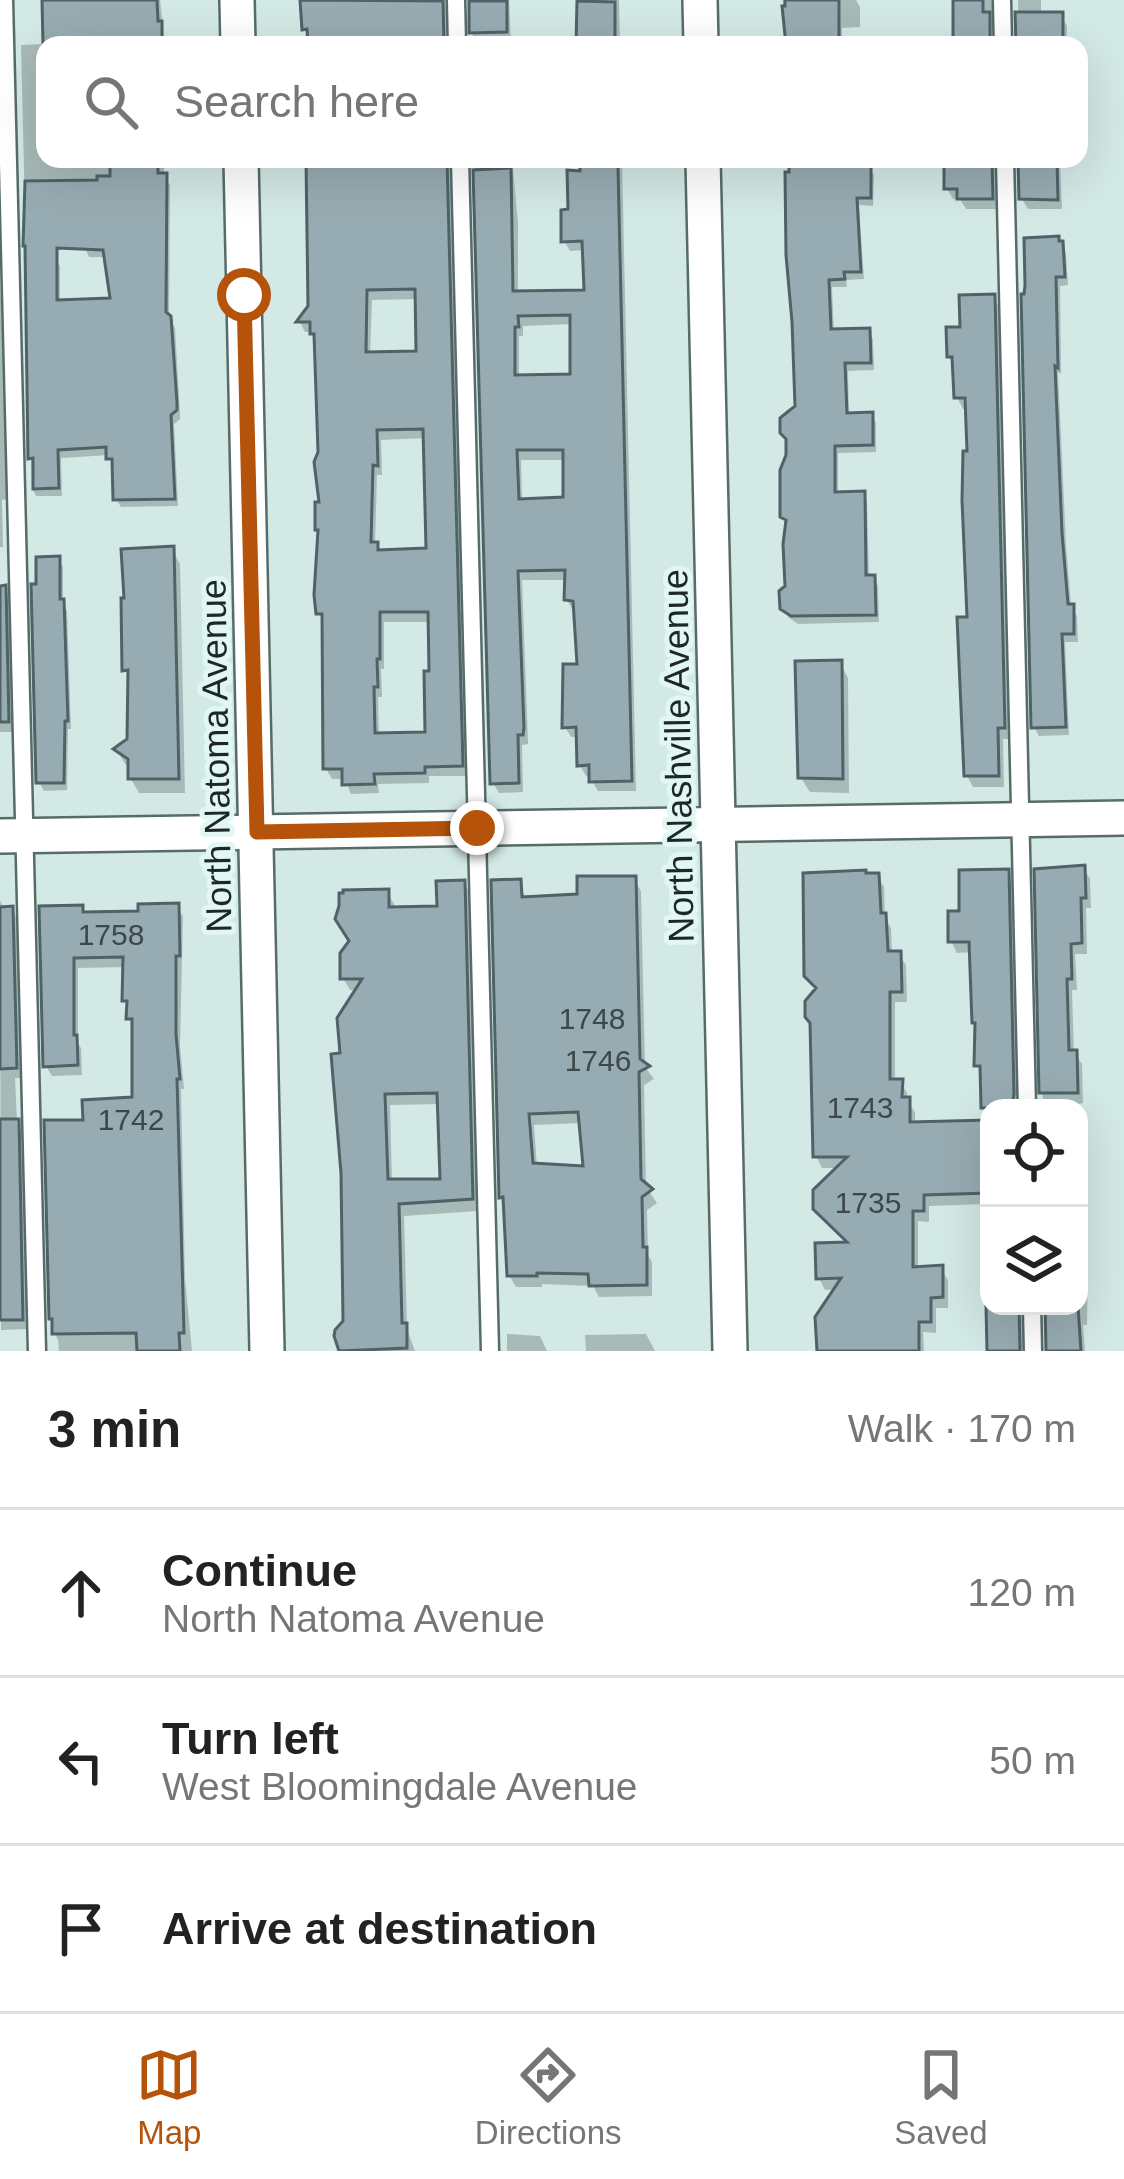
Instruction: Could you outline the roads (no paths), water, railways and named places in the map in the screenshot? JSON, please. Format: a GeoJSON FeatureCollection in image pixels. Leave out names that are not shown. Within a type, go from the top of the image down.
{"type":"FeatureCollection","features":[{"type":"Feature","properties":{"kind":"street"},"geometry":{"type":"LineString","coordinates":[[237,0],[238,36]]}},
{"type":"Feature","properties":{"kind":"street"},"geometry":{"type":"LineString","coordinates":[[700,0],[700,36]]}},
{"type":"Feature","properties":{"kind":"street","name":"North Natoma Avenue"},"geometry":{"type":"LineString","coordinates":[[241,168],[267,1351]]}},
{"type":"Feature","properties":{"kind":"street","name":"North Nashville Avenue"},"geometry":{"type":"LineString","coordinates":[[703,168],[730,1351]]}},
{"type":"Feature","properties":{"kind":"street"},"geometry":{"type":"LineString","coordinates":[[12,836],[1124,818]]}},
{"type":"Feature","properties":{"kind":"lane"},"geometry":{"type":"LineString","coordinates":[[4,0],[12,836],[37,1351]]}},
{"type":"Feature","properties":{"kind":"lane"},"geometry":{"type":"LineString","coordinates":[[456,0],[457,36]]}},
{"type":"Feature","properties":{"kind":"lane"},"geometry":{"type":"LineString","coordinates":[[1001,0],[1003,36]]}},
{"type":"Feature","properties":{"kind":"lane"},"geometry":{"type":"LineString","coordinates":[[460,168],[490,1351]]}},
{"type":"Feature","properties":{"kind":"lane"},"geometry":{"type":"LineString","coordinates":[[1005,168],[1027,1099]]}},
{"type":"Feature","properties":{"kind":"lane"},"geometry":{"type":"LineString","coordinates":[[1032,1315],[1033,1351]]}}]}
